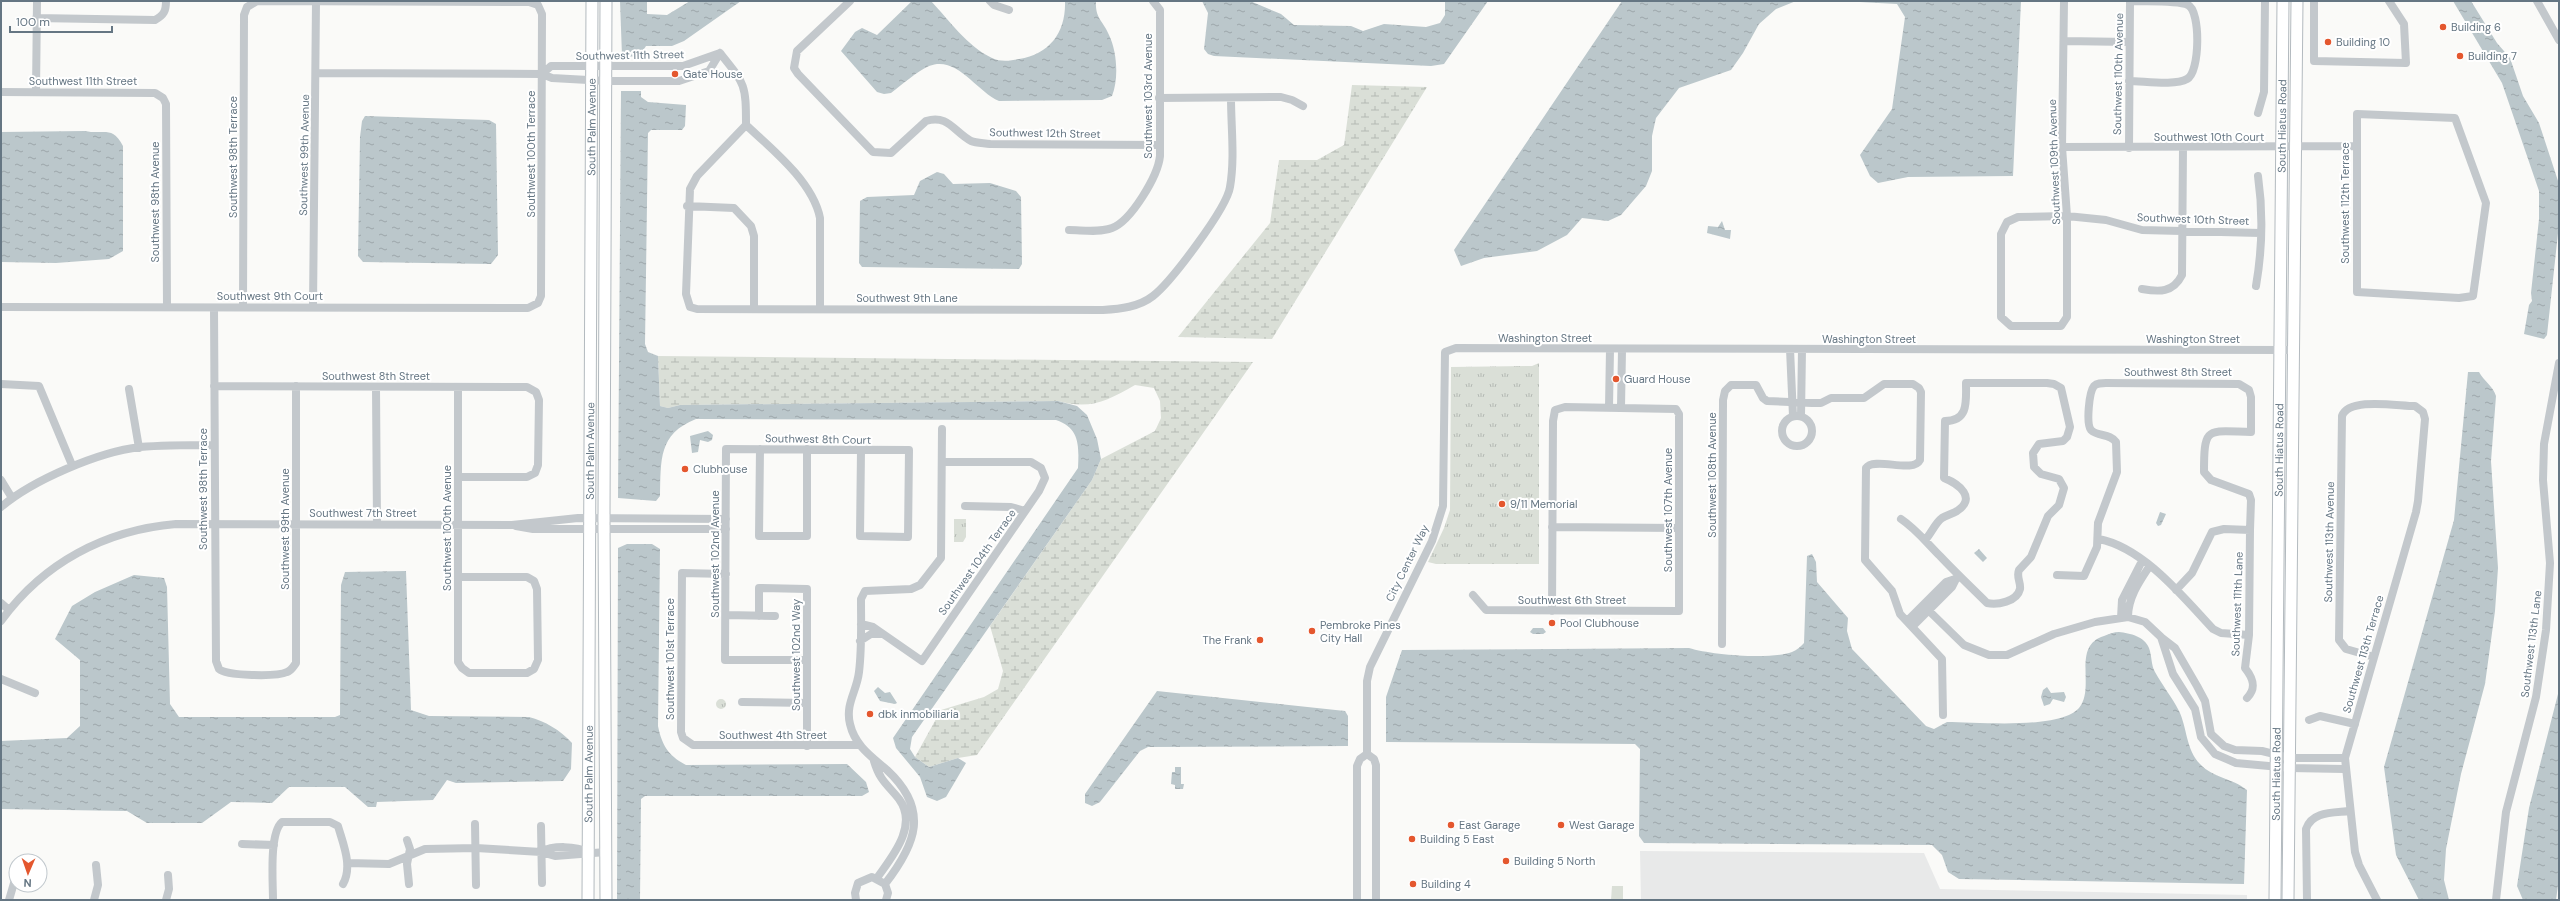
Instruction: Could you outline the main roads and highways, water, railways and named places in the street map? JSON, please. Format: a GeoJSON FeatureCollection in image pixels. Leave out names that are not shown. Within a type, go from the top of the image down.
{"type":"FeatureCollection","features":[{"type":"Feature","properties":{"kind":"main road","name":"South Palm Avenue"},"geometry":{"type":"LineString","coordinates":[[588,900],[592,1]]}},
{"type":"Feature","properties":{"kind":"main road","name":"South Palm Avenue"},"geometry":{"type":"LineString","coordinates":[[606,1],[604,524],[606,900]]}},
{"type":"Feature","properties":{"kind":"main road","name":"South Hiatus Road"},"geometry":{"type":"LineString","coordinates":[[2275,900],[2283,1]]}},
{"type":"Feature","properties":{"kind":"main road","name":"South Hiatus Road"},"geometry":{"type":"LineString","coordinates":[[2288,900],[2297,1]]}},
{"type":"Feature","properties":{"kind":"main road"},"geometry":{"type":"LineString","coordinates":[[2275,887],[2279,900]]}},
{"type":"Feature","properties":{"kind":"water"},"geometry":{"type":"Polygon","coordinates":[[[620,1],[647,1],[647,14],[667,15],[690,1],[741,1],[684,41],[672,46],[646,46],[639,57],[622,56],[620,1]]]}},
{"type":"Feature","properties":{"kind":"water"},"geometry":{"type":"Polygon","coordinates":[[[912,1],[931,1],[974,47],[992,58],[1005,61],[1030,56],[1047,47],[1054,40],[1063,22],[1065,1],[1096,1],[1098,16],[1107,30],[1114,49],[1116,82],[1112,96],[1102,100],[999,101],[949,65],[939,64],[929,66],[914,75],[891,93],[884,94],[877,92],[841,51],[855,32],[862,28],[877,35],[912,1]]]}},
{"type":"Feature","properties":{"kind":"water"},"geometry":{"type":"Polygon","coordinates":[[[1202,1],[1250,1],[1281,14],[1294,25],[1351,26],[1363,31],[1384,24],[1426,27],[1440,23],[1445,15],[1445,1],[1488,1],[1444,64],[1431,66],[1214,56],[1208,54],[1204,49],[1208,13],[1202,1]]]}},
{"type":"Feature","properties":{"kind":"water"},"geometry":{"type":"Polygon","coordinates":[[[1622,1],[1796,1],[1776,9],[1759,24],[1743,53],[1731,70],[1679,88],[1656,118],[1652,136],[1652,171],[1646,186],[1621,215],[1608,221],[1582,218],[1567,235],[1537,251],[1484,258],[1461,266],[1454,250],[1622,1]]]}},
{"type":"Feature","properties":{"kind":"water"},"geometry":{"type":"Polygon","coordinates":[[[1841,1],[2021,1],[2013,176],[1908,177],[1878,183],[1870,176],[1860,155],[1892,109],[1905,17],[1897,4],[1841,1]]]}},
{"type":"Feature","properties":{"kind":"water"},"geometry":{"type":"Polygon","coordinates":[[[2453,1],[2471,1],[2497,43],[2510,58],[2523,96],[2539,123],[2559,184],[2559,224],[2547,335],[2544,339],[2524,334],[2529,305],[2532,301],[2531,293],[2539,219],[2539,191],[2502,83],[2453,1]]]}},
{"type":"Feature","properties":{"kind":"water"},"geometry":{"type":"Polygon","coordinates":[[[621,91],[641,91],[641,97],[648,102],[686,105],[685,126],[682,130],[651,130],[648,133],[645,344],[648,352],[658,356],[660,406],[668,408],[680,405],[1058,401],[1077,406],[1087,415],[1097,439],[1101,459],[1092,480],[912,737],[910,749],[915,757],[929,767],[958,758],[966,763],[946,797],[937,801],[927,797],[920,777],[896,748],[893,738],[1078,468],[1078,445],[1074,433],[1064,423],[1056,420],[696,419],[674,432],[668,440],[662,460],[660,496],[656,501],[618,498],[621,91]]]}},
{"type":"Feature","properties":{"kind":"water"},"geometry":{"type":"Polygon","coordinates":[[[365,116],[489,120],[496,124],[498,255],[491,264],[363,262],[358,256],[360,137],[362,121],[365,116]]]}},
{"type":"Feature","properties":{"kind":"water"},"geometry":{"type":"Polygon","coordinates":[[[85,131],[111,133],[119,139],[123,146],[123,251],[109,259],[56,263],[1,262],[1,132],[85,131]]]}},
{"type":"Feature","properties":{"kind":"water"},"geometry":{"type":"Polygon","coordinates":[[[937,172],[944,174],[953,184],[990,183],[1016,191],[1021,197],[1022,264],[1019,269],[862,267],[859,263],[860,201],[867,197],[914,195],[920,181],[937,172]]]}},
{"type":"Feature","properties":{"kind":"water"},"geometry":{"type":"Polygon","coordinates":[[[1722,221],[1725,230],[1731,230],[1730,239],[1707,233],[1708,226],[1718,227],[1722,221]]]}},
{"type":"Feature","properties":{"kind":"water"},"geometry":{"type":"Polygon","coordinates":[[[2468,372],[2479,372],[2493,389],[2496,396],[2491,461],[2498,568],[2495,611],[2485,684],[2461,774],[2446,849],[2444,880],[2449,900],[2419,900],[2396,855],[2384,767],[2454,520],[2468,372]]]}},
{"type":"Feature","properties":{"kind":"water"},"geometry":{"type":"Polygon","coordinates":[[[708,431],[713,435],[712,440],[708,442],[700,440],[698,452],[692,453],[690,436],[708,431]]]}},
{"type":"Feature","properties":{"kind":"water"},"geometry":{"type":"Polygon","coordinates":[[[2160,512],[2166,514],[2161,525],[2158,526],[2156,523],[2160,512]]]}},
{"type":"Feature","properties":{"kind":"water"},"geometry":{"type":"Polygon","coordinates":[[[627,544],[652,544],[660,549],[658,726],[667,750],[680,762],[686,765],[847,764],[866,782],[869,792],[862,796],[645,796],[641,799],[640,900],[617,900],[618,548],[627,544]]]}},
{"type":"Feature","properties":{"kind":"water"},"geometry":{"type":"Polygon","coordinates":[[[1979,549],[1987,558],[1983,562],[1974,553],[1979,549]]]}},
{"type":"Feature","properties":{"kind":"water"},"geometry":{"type":"Polygon","coordinates":[[[1812,554],[1816,562],[1817,582],[1848,618],[1847,631],[1852,649],[1926,726],[1934,729],[1947,722],[2037,722],[2069,715],[2079,708],[2084,700],[2086,658],[2094,641],[2104,636],[2119,632],[2128,633],[2141,638],[2149,648],[2155,672],[2182,717],[2189,745],[2195,758],[2205,769],[2247,790],[2244,884],[1959,879],[1948,872],[1942,855],[1932,845],[1644,843],[1639,836],[1640,749],[1635,744],[1386,742],[1386,697],[1402,650],[1689,648],[1712,653],[1741,656],[1770,656],[1792,652],[1804,643],[1807,556],[1812,554]]]}},
{"type":"Feature","properties":{"kind":"water"},"geometry":{"type":"Polygon","coordinates":[[[406,571],[411,710],[429,716],[529,717],[546,724],[557,730],[572,743],[571,769],[563,781],[456,783],[447,780],[433,800],[377,802],[376,807],[368,807],[345,787],[289,787],[272,803],[231,802],[202,823],[147,823],[127,811],[1,809],[1,741],[67,738],[80,726],[80,660],[55,639],[72,606],[95,592],[134,575],[164,578],[167,587],[170,704],[179,717],[335,717],[340,715],[341,585],[345,572],[406,571]]]}},
{"type":"Feature","properties":{"kind":"water"},"geometry":{"type":"Polygon","coordinates":[[[1533,628],[1543,628],[1546,632],[1543,634],[1533,634],[1530,632],[1533,628]]]}},
{"type":"Feature","properties":{"kind":"water"},"geometry":{"type":"Polygon","coordinates":[[[878,687],[885,693],[890,692],[897,703],[895,704],[880,701],[874,691],[878,687]]]}},
{"type":"Feature","properties":{"kind":"water"},"geometry":{"type":"Polygon","coordinates":[[[2047,687],[2051,693],[2064,692],[2066,697],[2064,702],[2053,699],[2050,704],[2044,706],[2041,697],[2043,690],[2047,687]]]}},
{"type":"Feature","properties":{"kind":"water"},"geometry":{"type":"Polygon","coordinates":[[[2559,690],[2559,878],[2556,900],[2523,900],[2517,886],[2529,808],[2559,690]]]}},
{"type":"Feature","properties":{"kind":"water"},"geometry":{"type":"Polygon","coordinates":[[[1157,691],[1345,711],[1348,716],[1348,746],[1148,747],[1140,751],[1100,802],[1092,806],[1085,803],[1085,794],[1157,691]]]}},
{"type":"Feature","properties":{"kind":"water"},"geometry":{"type":"Polygon","coordinates":[[[1175,767],[1181,767],[1181,784],[1184,784],[1183,789],[1175,789],[1175,785],[1171,784],[1172,772],[1175,772],[1175,767]]]}},
{"type":"Feature","properties":{"kind":"place","name":"Building 6"},"geometry":{"type":"Point","coordinates":[2443,27]}},
{"type":"Feature","properties":{"kind":"place","name":"Building 10"},"geometry":{"type":"Point","coordinates":[2328,42]}},
{"type":"Feature","properties":{"kind":"place","name":"Building 7"},"geometry":{"type":"Point","coordinates":[2460,56]}},
{"type":"Feature","properties":{"kind":"place","name":"Gate House"},"geometry":{"type":"Point","coordinates":[675,74]}},
{"type":"Feature","properties":{"kind":"place","name":"Guard House"},"geometry":{"type":"Point","coordinates":[1616,379]}},
{"type":"Feature","properties":{"kind":"place","name":"Clubhouse"},"geometry":{"type":"Point","coordinates":[685,469]}},
{"type":"Feature","properties":{"kind":"place","name":"9/11 Memorial"},"geometry":{"type":"Point","coordinates":[1502,504]}},
{"type":"Feature","properties":{"kind":"place","name":"Pool Clubhouse"},"geometry":{"type":"Point","coordinates":[1552,623]}},
{"type":"Feature","properties":{"kind":"place","name":"Pembroke Pines City Hall"},"geometry":{"type":"Point","coordinates":[1312,631]}},
{"type":"Feature","properties":{"kind":"place","name":"The Frank"},"geometry":{"type":"Point","coordinates":[1260,640]}},
{"type":"Feature","properties":{"kind":"place","name":"dbk inmobiliaria"},"geometry":{"type":"Point","coordinates":[870,714]}},
{"type":"Feature","properties":{"kind":"place","name":"East Garage"},"geometry":{"type":"Point","coordinates":[1451,825]}},
{"type":"Feature","properties":{"kind":"place","name":"West Garage"},"geometry":{"type":"Point","coordinates":[1561,825]}},
{"type":"Feature","properties":{"kind":"place","name":"Building 5 East"},"geometry":{"type":"Point","coordinates":[1412,839]}},
{"type":"Feature","properties":{"kind":"place","name":"Building 5 North"},"geometry":{"type":"Point","coordinates":[1506,861]}},
{"type":"Feature","properties":{"kind":"place","name":"Building 4"},"geometry":{"type":"Point","coordinates":[1413,884]}}]}
